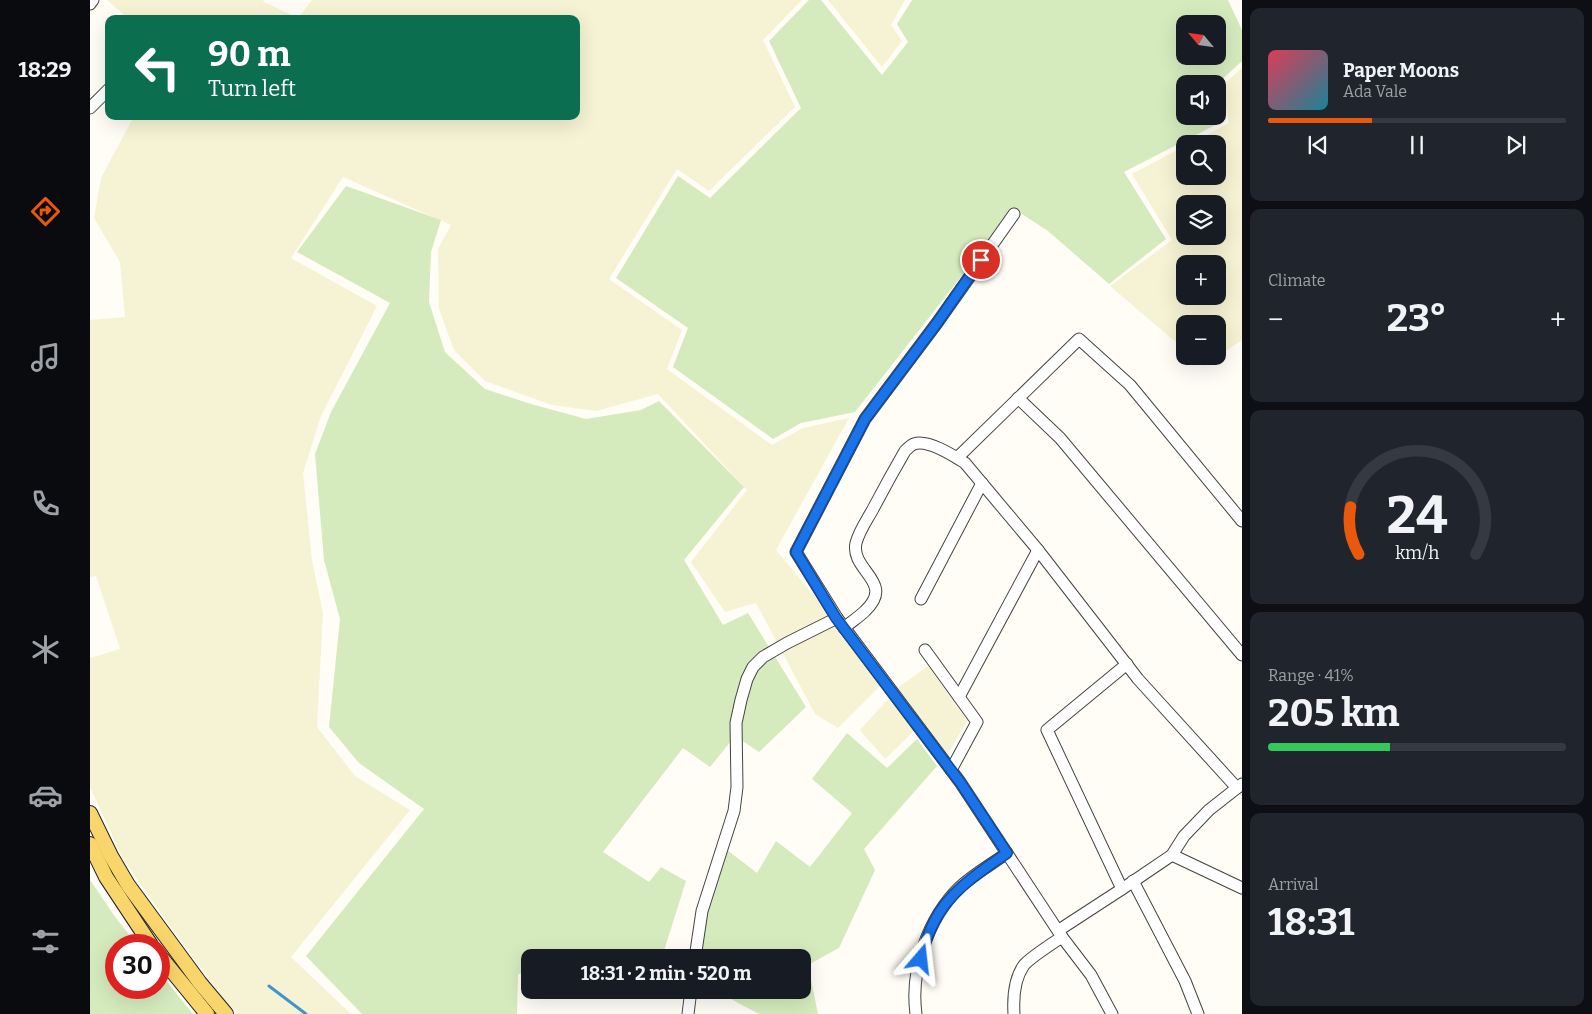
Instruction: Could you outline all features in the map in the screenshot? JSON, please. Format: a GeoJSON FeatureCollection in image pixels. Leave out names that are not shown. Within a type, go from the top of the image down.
{"type":"FeatureCollection","features":[{"type":"Feature","properties":{"kind":"main road"},"geometry":{"type":"LineString","coordinates":[[90,813],[128,885],[200,983],[226,1014]]}},
{"type":"Feature","properties":{"kind":"main road"},"geometry":{"type":"LineString","coordinates":[[90,844],[106,877],[144,934]]}},
{"type":"Feature","properties":{"kind":"main road"},"geometry":{"type":"LineString","coordinates":[[170,969],[207,1014]]}},
{"type":"Feature","properties":{"kind":"street"},"geometry":{"type":"LineString","coordinates":[[90,4],[93,0]]}},
{"type":"Feature","properties":{"kind":"street"},"geometry":{"type":"LineString","coordinates":[[90,108],[105,93]]}},
{"type":"Feature","properties":{"kind":"street"},"geometry":{"type":"LineString","coordinates":[[1014,214],[937,323],[865,419],[796,552],[840,623],[951,770],[1060,933],[1091,975],[1112,1014]]}},
{"type":"Feature","properties":{"kind":"street"},"geometry":{"type":"LineString","coordinates":[[957,458],[1079,339],[1130,385],[1242,522]]}},
{"type":"Feature","properties":{"kind":"street"},"geometry":{"type":"LineString","coordinates":[[1018,398],[1060,438],[1242,655]]}},
{"type":"Feature","properties":{"kind":"street"},"geometry":{"type":"LineString","coordinates":[[696,949],[702,911],[734,811],[737,786],[736,724],[747,679],[763,657],[787,643],[840,623],[865,611],[875,597],[876,590],[874,580],[858,560],[856,544],[861,530],[904,451],[913,444],[930,445],[965,463],[1038,550],[1127,664],[1239,786],[1209,810],[1184,836],[1172,855],[1060,933],[1025,965],[1016,982],[1014,1014]]}},
{"type":"Feature","properties":{"kind":"street"},"geometry":{"type":"LineString","coordinates":[[921,599],[982,483]]}},
{"type":"Feature","properties":{"kind":"street"},"geometry":{"type":"LineString","coordinates":[[959,697],[1038,550]]}},
{"type":"Feature","properties":{"kind":"street"},"geometry":{"type":"LineString","coordinates":[[925,650],[977,722],[951,770]]}},
{"type":"Feature","properties":{"kind":"street"},"geometry":{"type":"LineString","coordinates":[[1122,889],[1047,730],[1127,664]]}},
{"type":"Feature","properties":{"kind":"street"},"geometry":{"type":"LineString","coordinates":[[916,1014],[914,998],[915,980],[927,937],[934,920],[961,886],[1007,853]]}},
{"type":"Feature","properties":{"kind":"street"},"geometry":{"type":"LineString","coordinates":[[1172,855],[1242,888]]}},
{"type":"Feature","properties":{"kind":"street"},"geometry":{"type":"LineString","coordinates":[[1133,881],[1185,981],[1198,1014]]}},
{"type":"Feature","properties":{"kind":"street"},"geometry":{"type":"LineString","coordinates":[[688,1014],[690,999]]}},
{"type":"Feature","properties":{"kind":"shaded area"},"geometry":{"type":"Polygon","coordinates":[[[107,0],[263,0],[292,15],[124,15],[107,0]]]}},
{"type":"Feature","properties":{"kind":"shaded area"},"geometry":{"type":"Polygon","coordinates":[[[312,0],[802,0],[763,40],[795,107],[709,191],[677,169],[609,279],[682,330],[667,369],[772,445],[803,428],[849,418],[776,550],[885,681],[838,728],[815,714],[756,603],[725,612],[691,562],[747,490],[658,394],[596,411],[552,405],[485,381],[454,350],[439,309],[438,249],[451,225],[343,177],[291,258],[377,306],[321,416],[303,473],[312,560],[323,614],[317,727],[355,776],[410,810],[291,957],[351,1014],[239,1014],[226,1002],[123,859],[90,787],[90,658],[120,649],[96,576],[90,577],[90,320],[125,317],[120,262],[94,218],[101,178],[132,120],[580,120],[580,15],[300,15],[312,0]]]}},
{"type":"Feature","properties":{"kind":"shaded area"},"geometry":{"type":"Polygon","coordinates":[[[828,0],[905,0],[891,25],[902,41],[882,67],[828,0]]]}},
{"type":"Feature","properties":{"kind":"shaded area"},"geometry":{"type":"Polygon","coordinates":[[[1242,68],[1242,340],[1226,351],[1226,315],[1176,315],[1176,342],[1110,286],[1172,240],[1132,174],[1176,151],[1176,185],[1226,185],[1226,135],[1207,135],[1229,123],[1226,107],[1226,82],[1242,68]]]}},
{"type":"Feature","properties":{"kind":"shaded area"},"geometry":{"type":"Polygon","coordinates":[[[928,666],[967,721],[941,766],[914,731],[885,759],[860,730],[899,687],[928,666]]]}},
{"type":"Feature","properties":{"kind":"green space"},"geometry":{"type":"Polygon","coordinates":[[[809,0],[821,0],[882,75],[908,42],[897,24],[912,0],[1228,0],[1242,30],[1242,61],[1226,76],[1176,75],[1176,125],[1215,125],[1196,135],[1176,135],[1176,145],[1124,172],[1166,239],[1109,284],[1048,231],[1014,209],[855,412],[801,423],[773,439],[673,367],[688,328],[616,278],[678,176],[710,198],[801,108],[769,41],[809,0]]]}},
{"type":"Feature","properties":{"kind":"green space"},"geometry":{"type":"Polygon","coordinates":[[[346,186],[441,220],[431,252],[429,302],[445,352],[485,389],[586,419],[641,410],[659,401],[744,487],[684,560],[723,625],[748,613],[806,707],[759,752],[735,736],[710,767],[683,748],[603,852],[649,882],[661,867],[686,881],[665,949],[521,949],[521,974],[518,974],[517,1014],[362,1014],[306,956],[424,809],[359,763],[329,727],[340,619],[324,560],[315,454],[331,412],[390,303],[297,252],[346,186]]]}},
{"type":"Feature","properties":{"kind":"green space"},"geometry":{"type":"Polygon","coordinates":[[[847,733],[887,768],[917,739],[937,766],[864,849],[875,870],[839,948],[811,963],[811,949],[699,949],[722,846],[757,873],[776,841],[810,867],[852,813],[812,779],[847,733]]]}},
{"type":"Feature","properties":{"kind":"green space"},"geometry":{"type":"Polygon","coordinates":[[[90,880],[128,934],[105,934],[105,999],[170,999],[170,986],[193,1014],[90,1014],[90,880]]]}},
{"type":"Feature","properties":{"kind":"green space"},"geometry":{"type":"Polygon","coordinates":[[[811,980],[818,1014],[759,1014],[731,999],[811,999],[811,980]]]}},
{"type":"Feature","properties":{"kind":"waterway"},"geometry":{"type":"LineString","coordinates":[[269,986],[306,1014]]}},
{"type":"Feature","properties":{"kind":"route"},"geometry":{"type":"LineString","coordinates":[[921,959],[934,920],[945,904],[961,886],[1007,853],[960,782],[836,618],[796,552],[845,454],[865,419],[937,323],[981,260]]}}]}
